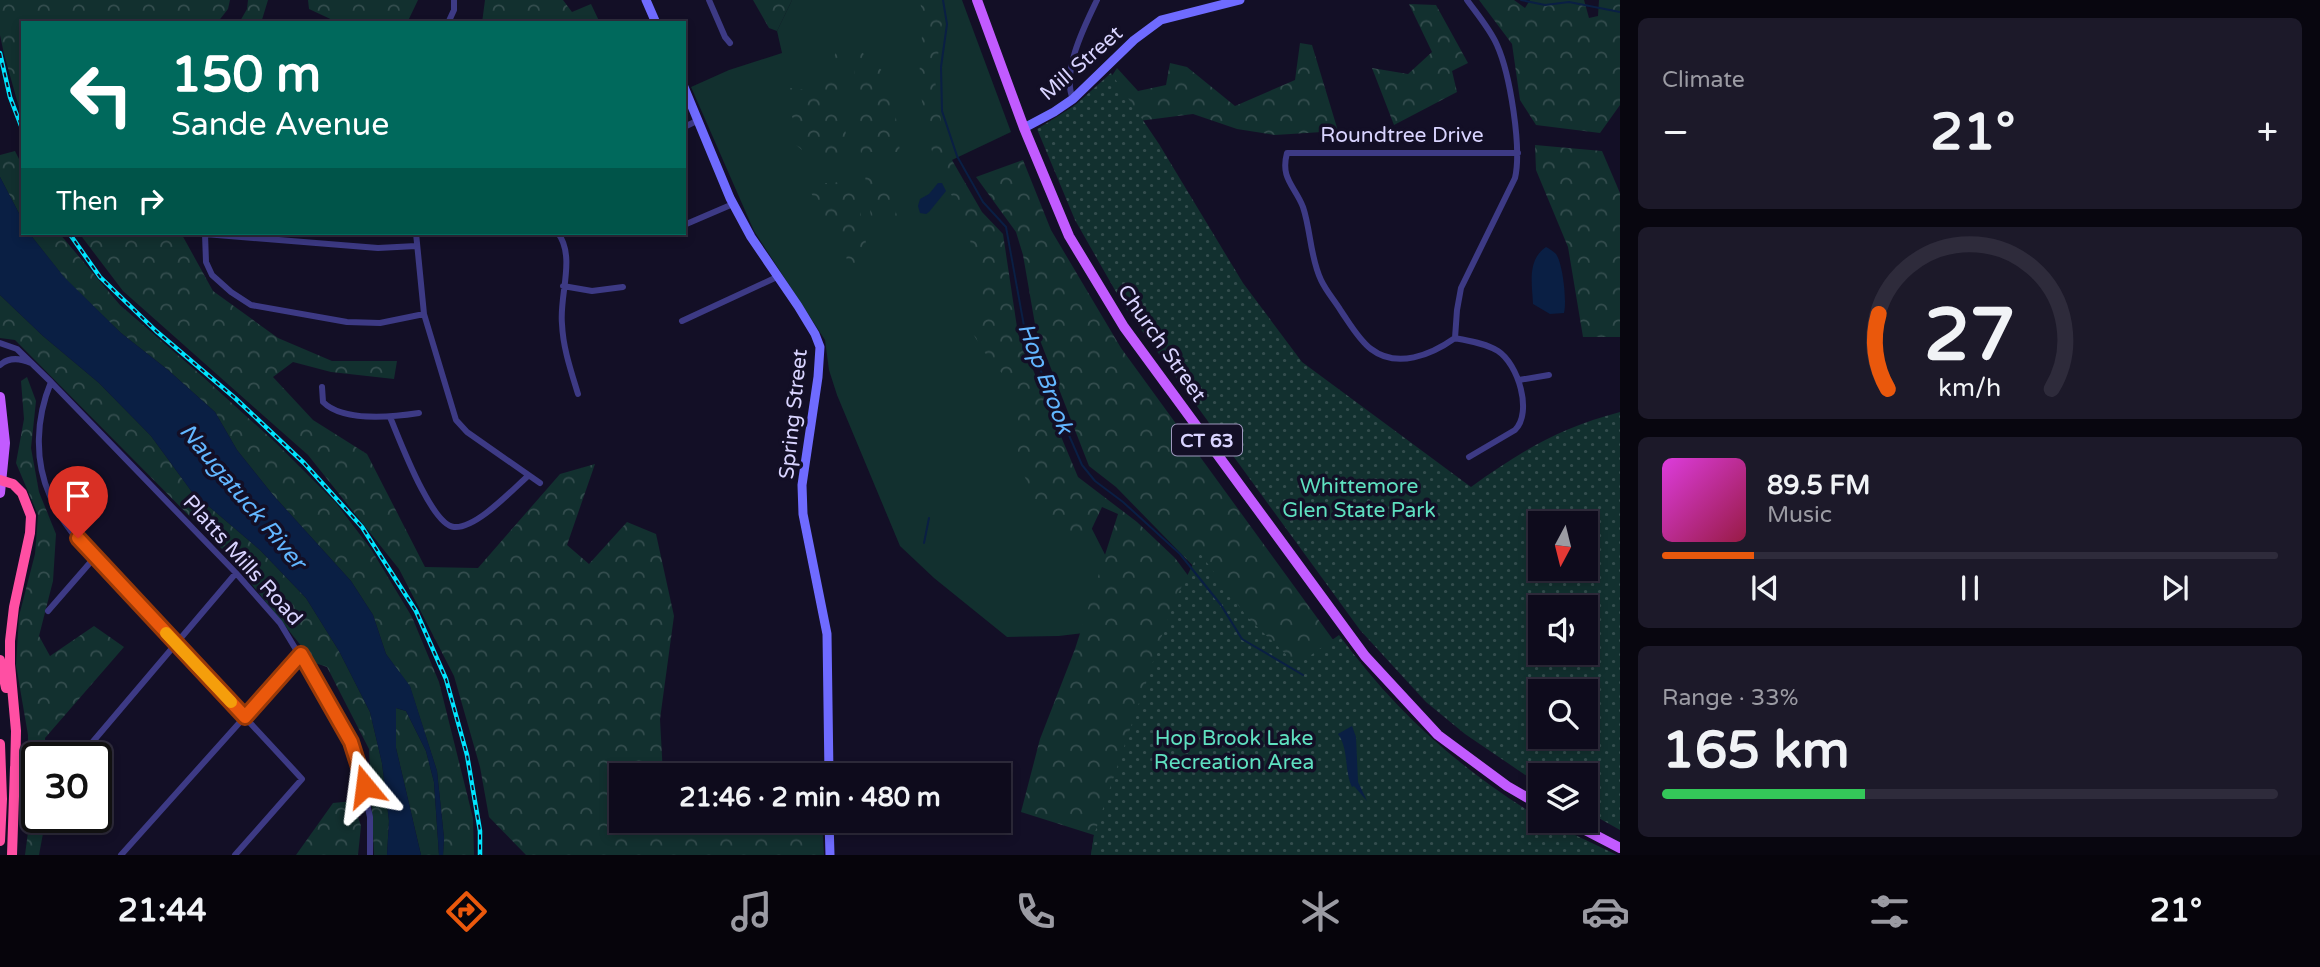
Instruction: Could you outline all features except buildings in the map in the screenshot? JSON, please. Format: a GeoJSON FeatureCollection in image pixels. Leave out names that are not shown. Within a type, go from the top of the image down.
{"type":"FeatureCollection","features":[{"type":"Feature","properties":{"kind":"highway"},"geometry":{"type":"LineString","coordinates":[[1,480],[13,484],[22,493],[31,516],[10,641],[16,731],[12,855]]}},
{"type":"Feature","properties":{"kind":"highway"},"geometry":{"type":"LineString","coordinates":[[0,660],[11,726],[15,774]]}},
{"type":"Feature","properties":{"kind":"highway"},"geometry":{"type":"LineString","coordinates":[[0,744],[0,841]]}},
{"type":"Feature","properties":{"kind":"main road"},"geometry":{"type":"LineString","coordinates":[[646,0],[655,21]]}},
{"type":"Feature","properties":{"kind":"main road","name":"Church Street"},"geometry":{"type":"LineString","coordinates":[[976,0],[1024,128],[1075,248],[1124,327],[1365,656],[1438,735],[1507,786],[1528,798]]}},
{"type":"Feature","properties":{"kind":"main road","name":"Mill Street"},"geometry":{"type":"LineString","coordinates":[[1024,128],[1073,99],[1154,24],[1174,16],[1240,0]]}},
{"type":"Feature","properties":{"kind":"main road","name":"Spring Street"},"geometry":{"type":"LineString","coordinates":[[686,92],[733,204],[751,237],[815,334],[820,347],[802,485],[803,514],[827,634],[829,763]]}},
{"type":"Feature","properties":{"kind":"main road"},"geometry":{"type":"LineString","coordinates":[[0,397],[5,443],[0,493]]}},
{"type":"Feature","properties":{"kind":"main road"},"geometry":{"type":"LineString","coordinates":[[829,833],[830,855]]}},
{"type":"Feature","properties":{"kind":"main road"},"geometry":{"type":"LineString","coordinates":[[1591,833],[1620,848]]}},
{"type":"Feature","properties":{"kind":"street"},"geometry":{"type":"LineString","coordinates":[[449,21],[454,9],[454,0]]}},
{"type":"Feature","properties":{"kind":"street"},"geometry":{"type":"LineString","coordinates":[[709,0],[730,43]]}},
{"type":"Feature","properties":{"kind":"street"},"geometry":{"type":"LineString","coordinates":[[1073,99],[1070,87],[1074,57],[1097,0]]}},
{"type":"Feature","properties":{"kind":"street"},"geometry":{"type":"LineString","coordinates":[[1467,0],[1496,42],[1500,53],[1518,153],[1515,178],[1461,288],[1455,338],[1499,352],[1505,357],[1519,380],[1524,412],[1521,424],[1507,436],[1469,457]]}},
{"type":"Feature","properties":{"kind":"street"},"geometry":{"type":"LineString","coordinates":[[686,126],[699,120]]}},
{"type":"Feature","properties":{"kind":"street","name":"Roundtree Drive"},"geometry":{"type":"LineString","coordinates":[[1455,338],[1428,355],[1419,357],[1392,358],[1380,355],[1366,345],[1321,279],[1308,240],[1303,207],[1285,176],[1284,162],[1287,153],[1518,153]]}},
{"type":"Feature","properties":{"kind":"street"},"geometry":{"type":"LineString","coordinates":[[686,224],[733,204]]}},
{"type":"Feature","properties":{"kind":"street"},"geometry":{"type":"LineString","coordinates":[[205,235],[206,262],[212,275],[251,305],[347,322],[380,323],[424,314]]}},
{"type":"Feature","properties":{"kind":"street"},"geometry":{"type":"LineString","coordinates":[[217,235],[378,248],[416,246]]}},
{"type":"Feature","properties":{"kind":"street"},"geometry":{"type":"LineString","coordinates":[[416,235],[424,314],[456,420],[467,432],[540,484]]}},
{"type":"Feature","properties":{"kind":"street"},"geometry":{"type":"LineString","coordinates":[[559,235],[566,253],[563,337],[578,394]]}},
{"type":"Feature","properties":{"kind":"street"},"geometry":{"type":"LineString","coordinates":[[682,321],[777,277]]}},
{"type":"Feature","properties":{"kind":"street"},"geometry":{"type":"LineString","coordinates":[[563,286],[603,291],[623,287]]}},
{"type":"Feature","properties":{"kind":"street","name":"Platts Mills Road"},"geometry":{"type":"LineString","coordinates":[[0,344],[17,349],[35,366],[273,613],[301,654],[345,731],[359,764],[370,817],[370,855]]}},
{"type":"Feature","properties":{"kind":"street"},"geometry":{"type":"LineString","coordinates":[[0,365],[9,359],[16,359],[35,366]]}},
{"type":"Feature","properties":{"kind":"street"},"geometry":{"type":"LineString","coordinates":[[1519,380],[1549,375]]}},
{"type":"Feature","properties":{"kind":"street"},"geometry":{"type":"LineString","coordinates":[[51,382],[44,402],[39,448],[43,473],[60,516],[302,779],[235,855]]}},
{"type":"Feature","properties":{"kind":"street"},"geometry":{"type":"LineString","coordinates":[[322,387],[323,402],[335,411],[390,417],[419,413]]}},
{"type":"Feature","properties":{"kind":"street"},"geometry":{"type":"LineString","coordinates":[[390,417],[421,488],[442,522],[451,527],[462,526],[481,516],[528,476]]}},
{"type":"Feature","properties":{"kind":"street"},"geometry":{"type":"LineString","coordinates":[[48,611],[95,557]]}},
{"type":"Feature","properties":{"kind":"street"},"geometry":{"type":"LineString","coordinates":[[92,742],[236,573]]}},
{"type":"Feature","properties":{"kind":"street"},"geometry":{"type":"LineString","coordinates":[[121,855],[301,654]]}},
{"type":"Feature","properties":{"kind":"green space"},"geometry":{"type":"Polygon","coordinates":[[[0,0],[230,0],[228,9],[219,21],[21,21],[21,115],[0,35],[0,0]]]}},
{"type":"Feature","properties":{"kind":"green space"},"geometry":{"type":"Polygon","coordinates":[[[248,0],[268,0],[262,21],[240,21],[247,9],[248,0]]]}},
{"type":"Feature","properties":{"kind":"green space"},"geometry":{"type":"Polygon","coordinates":[[[308,0],[418,0],[408,21],[335,21],[309,9],[308,0]]]}},
{"type":"Feature","properties":{"kind":"green space"},"geometry":{"type":"Polygon","coordinates":[[[485,0],[563,0],[572,12],[591,4],[599,21],[482,21],[485,0]]]}},
{"type":"Feature","properties":{"kind":"green space"},"geometry":{"type":"Polygon","coordinates":[[[753,0],[792,0],[777,31],[769,28],[753,0]]]}},
{"type":"Feature","properties":{"kind":"green space"},"geometry":{"type":"Polygon","coordinates":[[[792,0],[962,0],[1011,132],[952,160],[1090,525],[1121,586],[1084,633],[1007,637],[934,578],[900,546],[837,395],[829,370],[825,340],[754,231],[691,87],[729,70],[782,53],[777,31],[792,0]]]}},
{"type":"Feature","properties":{"kind":"green space"},"geometry":{"type":"Polygon","coordinates":[[[920,0],[938,0],[942,23],[935,80],[945,148],[982,212],[1003,234],[1018,334],[1078,477],[1137,522],[1175,558],[1216,613],[1128,855],[1091,855],[1094,835],[1021,812],[1040,739],[1075,649],[1118,514],[1102,507],[1086,541],[1049,530],[1018,462],[1018,391],[989,359],[973,334],[985,305],[967,227],[934,159],[925,124],[919,79],[923,21],[920,0]]]}},
{"type":"Feature","properties":{"kind":"green space"},"geometry":{"type":"Polygon","coordinates":[[[1479,0],[1514,0],[1525,8],[1530,0],[1584,0],[1589,18],[1598,16],[1599,0],[1620,0],[1620,105],[1600,133],[1536,125],[1520,100],[1512,44],[1479,0]]]}},
{"type":"Feature","properties":{"kind":"green space"},"geometry":{"type":"Polygon","coordinates":[[[1409,4],[1436,5],[1468,63],[1452,71],[1457,92],[1394,125],[1372,68],[1408,74],[1432,52],[1409,4]]]}},
{"type":"Feature","properties":{"kind":"green space"},"geometry":{"type":"Polygon","coordinates":[[[842,42],[842,109],[849,154],[808,155],[796,145],[792,137],[794,121],[781,91],[787,87],[809,88],[816,84],[842,42]]]}},
{"type":"Feature","properties":{"kind":"green space"},"geometry":{"type":"Polygon","coordinates":[[[1300,43],[1312,45],[1338,131],[1275,135],[1237,129],[1193,114],[1100,126],[1043,126],[1106,85],[1117,68],[1138,91],[1166,85],[1170,63],[1187,67],[1235,106],[1295,80],[1300,43]]]}},
{"type":"Feature","properties":{"kind":"green space"},"geometry":{"type":"Polygon","coordinates":[[[854,45],[888,76],[892,84],[900,152],[861,154],[856,125],[854,45]]]}},
{"type":"Feature","properties":{"kind":"green space","name":"Whittemore Glen State Park"},"geometry":{"type":"Polygon","coordinates":[[[1111,73],[1159,144],[1243,283],[1302,362],[1471,487],[1541,442],[1578,425],[1620,412],[1620,830],[1598,818],[1598,763],[1528,763],[1528,777],[1465,734],[1426,702],[1360,630],[1124,306],[1075,220],[1037,129],[1073,107],[1111,73]]]}},
{"type":"Feature","properties":{"kind":"green space"},"geometry":{"type":"Polygon","coordinates":[[[1535,145],[1602,151],[1620,193],[1620,337],[1583,337],[1568,247],[1536,170],[1535,145]]]}},
{"type":"Feature","properties":{"kind":"green space"},"geometry":{"type":"Polygon","coordinates":[[[15,151],[21,163],[21,217],[0,177],[0,155],[15,151]]]}},
{"type":"Feature","properties":{"kind":"green space"},"geometry":{"type":"Polygon","coordinates":[[[1023,160],[1051,230],[1121,348],[1342,652],[1306,673],[1248,636],[1201,574],[1116,487],[1089,466],[1036,330],[1023,255],[1016,232],[976,177],[1023,160]]]}},
{"type":"Feature","properties":{"kind":"green space"},"geometry":{"type":"Polygon","coordinates":[[[865,176],[893,183],[892,198],[897,216],[894,223],[872,224],[865,176]]]}},
{"type":"Feature","properties":{"kind":"green space"},"geometry":{"type":"Polygon","coordinates":[[[854,178],[866,243],[860,269],[850,272],[846,250],[831,234],[804,183],[834,183],[854,178]]]}},
{"type":"Feature","properties":{"kind":"green space"},"geometry":{"type":"Polygon","coordinates":[[[31,235],[61,235],[120,305],[276,443],[336,503],[371,549],[412,617],[439,682],[473,818],[474,855],[443,855],[444,838],[437,771],[410,687],[386,654],[373,615],[351,581],[273,495],[237,450],[215,412],[121,333],[66,280],[31,235]]]}},
{"type":"Feature","properties":{"kind":"green space"},"geometry":{"type":"Polygon","coordinates":[[[81,235],[182,235],[213,291],[278,338],[332,361],[397,361],[394,379],[331,372],[293,362],[273,377],[313,420],[367,454],[425,567],[478,568],[560,474],[595,464],[567,545],[589,564],[627,522],[656,534],[674,616],[660,719],[662,763],[609,763],[609,833],[823,833],[824,855],[526,855],[489,817],[480,767],[454,676],[399,569],[308,455],[123,291],[81,235]]]}},
{"type":"Feature","properties":{"kind":"green space"},"geometry":{"type":"Polygon","coordinates":[[[0,295],[99,383],[151,436],[192,492],[260,550],[306,598],[339,651],[370,712],[382,763],[389,821],[387,855],[374,855],[369,749],[327,667],[315,663],[228,555],[15,340],[0,338],[0,295]]]}},
{"type":"Feature","properties":{"kind":"green space"},"geometry":{"type":"Polygon","coordinates":[[[27,377],[36,401],[31,448],[39,492],[56,534],[53,581],[39,636],[50,656],[94,626],[124,647],[45,738],[45,742],[28,742],[16,665],[19,616],[35,554],[38,515],[16,463],[24,419],[21,381],[27,377]]]}},
{"type":"Feature","properties":{"kind":"green space","name":"Hop Brook Lake Recreation Area"},"geometry":{"type":"Polygon","coordinates":[[[1199,552],[1247,617],[1297,665],[1339,635],[1383,689],[1430,737],[1482,779],[1528,810],[1528,833],[1571,833],[1617,855],[1091,855],[1094,835],[1172,606],[1199,552]]]}},
{"type":"Feature","properties":{"kind":"green space"},"geometry":{"type":"Polygon","coordinates":[[[396,708],[406,711],[426,751],[434,782],[439,855],[421,855],[396,748],[396,708]]]}},
{"type":"Feature","properties":{"kind":"green space"},"geometry":{"type":"Polygon","coordinates":[[[353,801],[361,826],[358,855],[296,855],[333,803],[353,801]]]}},
{"type":"Feature","properties":{"kind":"green space"},"geometry":{"type":"Polygon","coordinates":[[[28,833],[43,833],[39,855],[25,855],[28,833]]]}},
{"type":"Feature","properties":{"kind":"water","name":"Naugatuck River"},"geometry":{"type":"Polygon","coordinates":[[[0,177],[21,217],[21,235],[31,235],[64,277],[121,333],[215,412],[237,450],[273,495],[351,581],[373,615],[386,654],[410,686],[437,771],[444,838],[443,855],[439,855],[434,782],[426,751],[406,711],[396,708],[396,748],[421,855],[387,855],[389,821],[382,763],[370,712],[339,651],[306,598],[260,550],[192,492],[151,436],[99,383],[0,295],[0,177]]]}},
{"type":"Feature","properties":{"kind":"water"},"geometry":{"type":"Polygon","coordinates":[[[938,183],[942,183],[946,191],[929,212],[920,213],[920,199],[929,194],[938,183]]]}},
{"type":"Feature","properties":{"kind":"water"},"geometry":{"type":"Polygon","coordinates":[[[1546,247],[1556,254],[1561,266],[1565,292],[1564,313],[1550,314],[1533,304],[1533,265],[1546,247]]]}},
{"type":"Feature","properties":{"kind":"water"},"geometry":{"type":"Polygon","coordinates":[[[1352,726],[1356,737],[1358,782],[1367,801],[1352,787],[1344,746],[1338,734],[1352,726]]]}},
{"type":"Feature","properties":{"kind":"waterway","name":"Hop Brook"},"geometry":{"type":"LineString","coordinates":[[943,0],[947,24],[941,67],[942,111],[957,156],[983,202],[1006,227],[1026,337],[1082,465],[1095,481],[1123,502],[1180,554],[1221,605],[1242,639],[1303,675]]}},
{"type":"Feature","properties":{"kind":"waterway"},"geometry":{"type":"LineString","coordinates":[[1521,0],[1545,5],[1569,2],[1620,12]]}},
{"type":"Feature","properties":{"kind":"waterway"},"geometry":{"type":"LineString","coordinates":[[924,543],[929,518]]}},
{"type":"Feature","properties":{"kind":"railway"},"geometry":{"type":"LineString","coordinates":[[0,53],[10,97],[21,126]]}},
{"type":"Feature","properties":{"kind":"railway"},"geometry":{"type":"LineString","coordinates":[[70,235],[100,277],[156,331],[235,398],[304,463],[362,527],[416,611],[446,679],[467,755],[480,831],[480,855]]}},
{"type":"Feature","properties":{"kind":"slow traffic"},"geometry":{"type":"LineString","coordinates":[[166,633],[231,702]]}},
{"type":"Feature","properties":{"kind":"route"},"geometry":{"type":"LineString","coordinates":[[78,538],[245,717],[301,654],[351,742],[365,786]]}}]}
